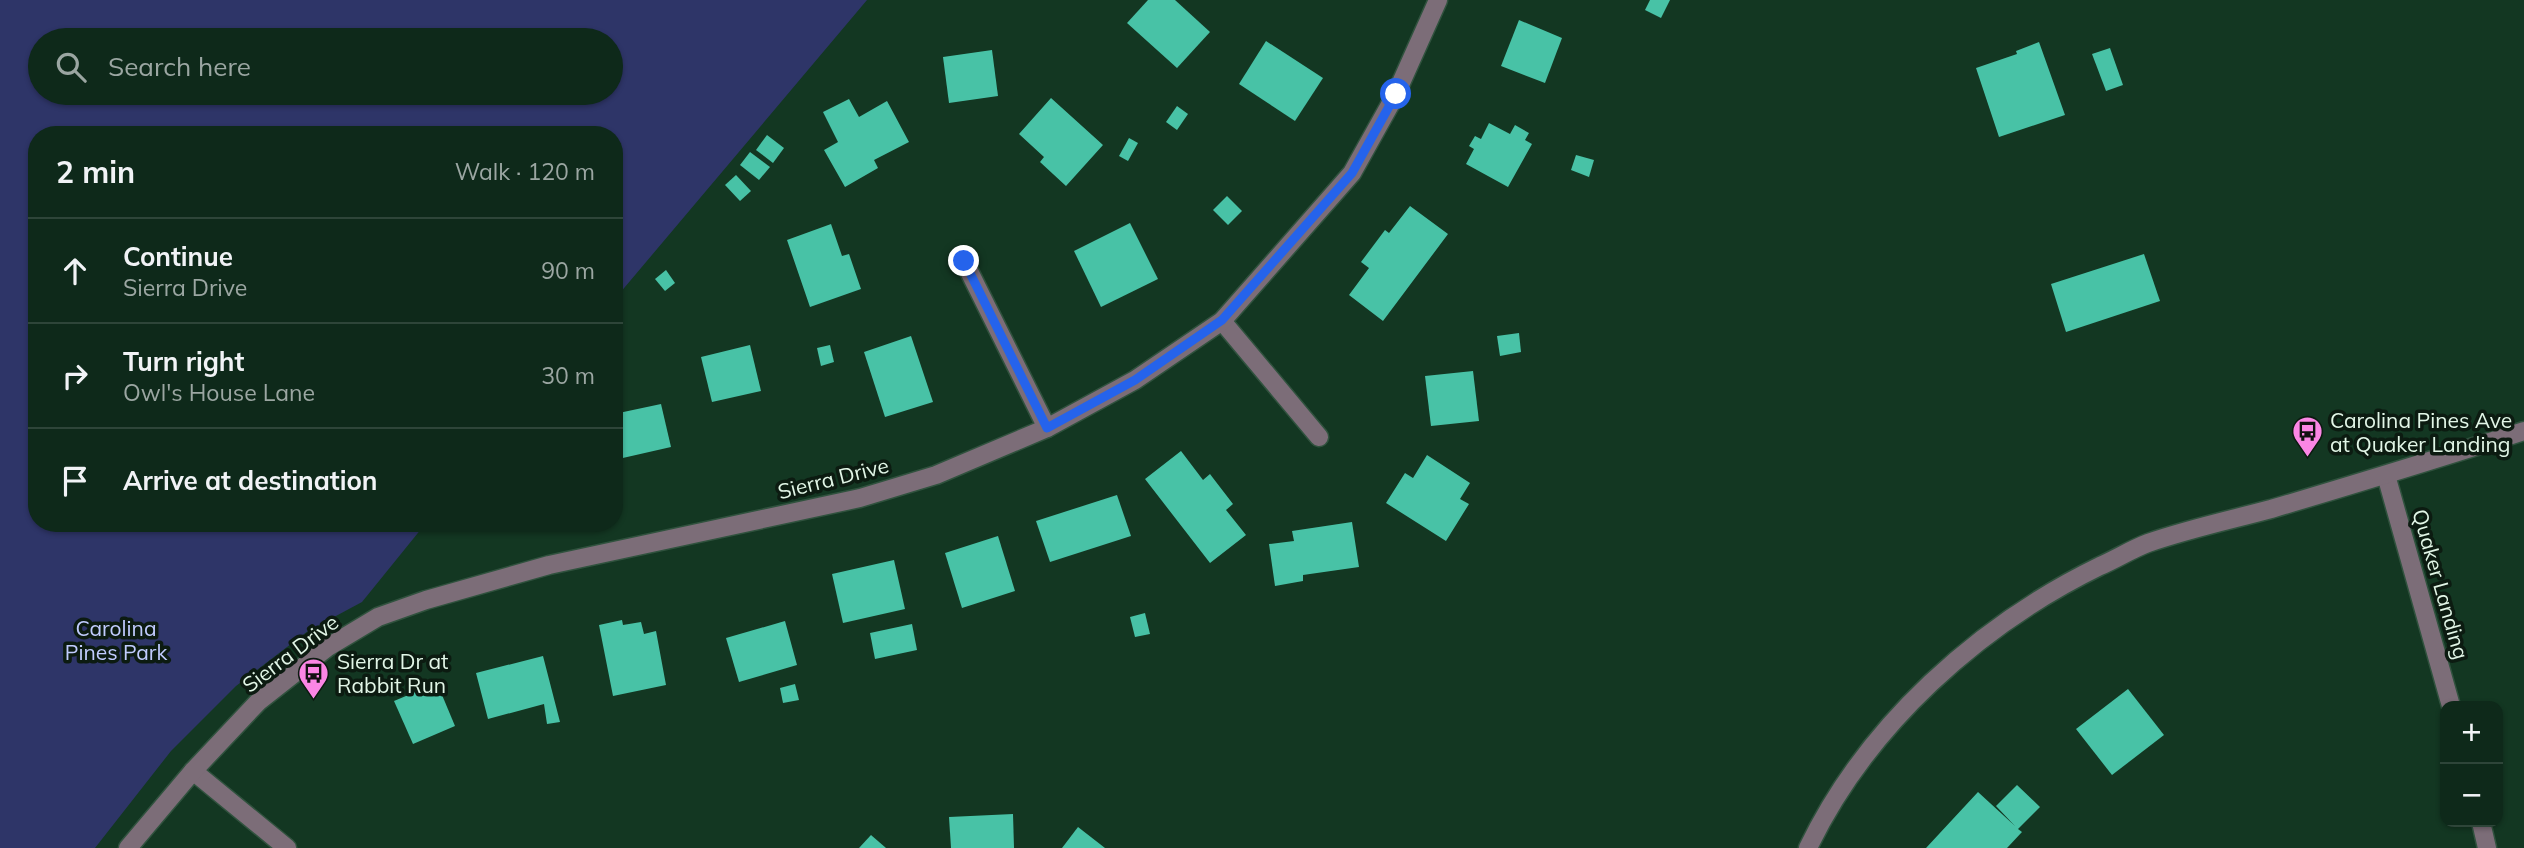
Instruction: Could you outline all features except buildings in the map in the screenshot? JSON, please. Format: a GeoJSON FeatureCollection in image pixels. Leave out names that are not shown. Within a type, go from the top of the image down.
{"type":"FeatureCollection","features":[{"type":"Feature","properties":{"kind":"street","name":"Sierra Drive"},"geometry":{"type":"LineString","coordinates":[[128,848],[258,702],[328,647],[378,617],[426,600],[549,565],[860,498],[936,474],[1047,428],[1135,380],[1222,320],[1352,173],[1396,94],[1438,0]]}},
{"type":"Feature","properties":{"kind":"street"},"geometry":{"type":"LineString","coordinates":[[964,261],[1047,428]]}},
{"type":"Feature","properties":{"kind":"street"},"geometry":{"type":"LineString","coordinates":[[1222,320],[1319,438]]}},
{"type":"Feature","properties":{"kind":"street"},"geometry":{"type":"LineString","coordinates":[[1808,848],[1823,816],[1857,765],[1911,703],[1981,639],[2070,581],[2147,544],[2386,475],[2524,431]]}},
{"type":"Feature","properties":{"kind":"street","name":"Quaker Landing"},"geometry":{"type":"LineString","coordinates":[[2386,475],[2450,701]]}},
{"type":"Feature","properties":{"kind":"street"},"geometry":{"type":"LineString","coordinates":[[194,771],[287,848]]}},
{"type":"Feature","properties":{"kind":"street"},"geometry":{"type":"LineString","coordinates":[[2481,827],[2487,848]]}},
{"type":"Feature","properties":{"kind":"green space","name":"Carolina Pines Park"},"geometry":{"type":"Polygon","coordinates":[[[0,0],[867,0],[623,289],[623,126],[28,126],[28,532],[419,532],[362,602],[308,631],[236,686],[171,751],[95,848],[0,848],[0,0]]]}},
{"type":"Feature","properties":{"kind":"place","name":"Carolina Pines Ave at Quaker Landing"},"geometry":{"type":"Point","coordinates":[2307,459]}},
{"type":"Feature","properties":{"kind":"place","name":"Sierra Dr at Rabbit Run"},"geometry":{"type":"Point","coordinates":[314,700]}},
{"type":"Feature","properties":{"kind":"route"},"geometry":{"type":"LineString","coordinates":[[964,261],[1047,428],[1135,380],[1222,320],[1352,173],[1396,94]]}}]}
